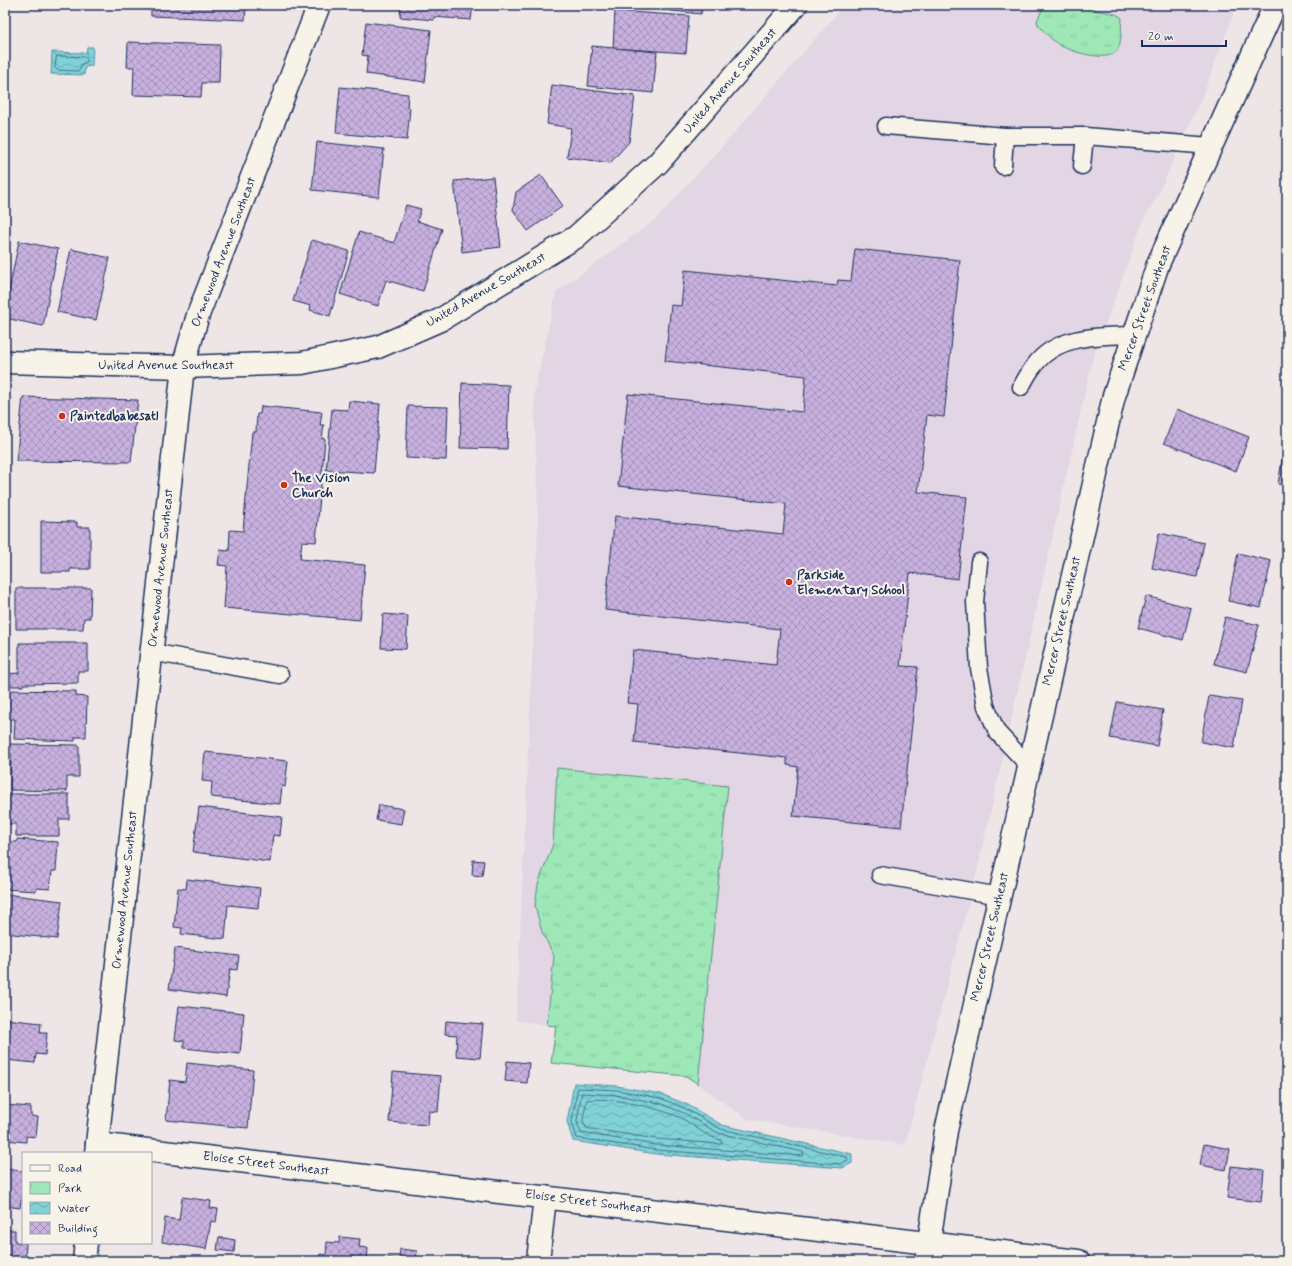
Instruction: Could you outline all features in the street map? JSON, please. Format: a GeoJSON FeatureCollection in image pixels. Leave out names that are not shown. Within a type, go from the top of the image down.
{"type":"FeatureCollection","features":[{"type":"Feature","properties":{"kind":"street","name":"Ormewood Avenue Southeast"},"geometry":{"type":"LineString","coordinates":[[96,1148],[183,367],[198,315],[320,5]]}},
{"type":"Feature","properties":{"kind":"street","name":"United Avenue Southeast"},"geometry":{"type":"LineString","coordinates":[[5,362],[183,367],[302,363],[378,347],[440,320],[576,237],[658,164],[796,5]]}},
{"type":"Feature","properties":{"kind":"street","name":"Mercer Street Southeast"},"geometry":{"type":"LineString","coordinates":[[927,1252],[946,1131],[1114,396],[1158,264],[1275,5]]}},
{"type":"Feature","properties":{"kind":"street","name":"Eloise Street Southeast"},"geometry":{"type":"LineString","coordinates":[[96,1148],[133,1152]]}},
{"type":"Feature","properties":{"kind":"street","name":"Eloise Street Southeast"},"geometry":{"type":"LineString","coordinates":[[152,1154],[545,1197],[927,1252],[1078,1261]]}},
{"type":"Feature","properties":{"kind":"street"},"geometry":{"type":"LineString","coordinates":[[538,1261],[545,1197]]}},
{"type":"Feature","properties":{"kind":"street"},"geometry":{"type":"LineString","coordinates":[[84,1261],[86,1244]]}},
{"type":"Feature","properties":{"kind":"lane"},"geometry":{"type":"LineString","coordinates":[[886,126],[1005,136],[1085,136],[1211,146]]}},
{"type":"Feature","properties":{"kind":"lane"},"geometry":{"type":"LineString","coordinates":[[1003,166],[1005,136]]}},
{"type":"Feature","properties":{"kind":"lane"},"geometry":{"type":"LineString","coordinates":[[1082,166],[1085,136]]}},
{"type":"Feature","properties":{"kind":"lane"},"geometry":{"type":"LineString","coordinates":[[1021,387],[1035,364],[1049,351],[1064,342],[1086,337],[1135,335]]}},
{"type":"Feature","properties":{"kind":"lane"},"geometry":{"type":"LineString","coordinates":[[979,562],[974,602],[979,668],[986,706],[997,732],[1029,766]]}},
{"type":"Feature","properties":{"kind":"lane"},"geometry":{"type":"LineString","coordinates":[[151,652],[280,675]]}},
{"type":"Feature","properties":{"kind":"lane"},"geometry":{"type":"LineString","coordinates":[[880,875],[1000,896]]}},
{"type":"Feature","properties":{"kind":"shaded area","name":"Parkside Elementary School"},"geometry":{"type":"Polygon","coordinates":[[[844,5],[1237,5],[1205,90],[1158,195],[1143,221],[1092,362],[977,872],[905,1145],[747,1119],[686,1076],[551,1063],[555,1026],[516,1021],[538,524],[534,393],[556,292],[655,220],[733,134],[844,5]]]}},
{"type":"Feature","properties":{"kind":"green space"},"geometry":{"type":"Polygon","coordinates":[[[1044,5],[1089,5],[1097,10],[1118,15],[1122,18],[1121,38],[1118,49],[1108,56],[1100,56],[1082,54],[1061,46],[1038,25],[1037,21],[1044,5]]]}},
{"type":"Feature","properties":{"kind":"green space"},"geometry":{"type":"Polygon","coordinates":[[[557,768],[728,786],[698,1084],[686,1076],[551,1063],[556,1026],[547,1025],[554,956],[542,932],[535,906],[538,884],[553,844],[557,768]]]}},
{"type":"Feature","properties":{"kind":"water"},"geometry":{"type":"Polygon","coordinates":[[[87,47],[93,47],[92,66],[85,67],[84,75],[51,74],[52,52],[86,53],[87,47]]]}},
{"type":"Feature","properties":{"kind":"water"},"geometry":{"type":"Polygon","coordinates":[[[574,1083],[617,1086],[661,1094],[688,1105],[722,1125],[852,1154],[852,1163],[842,1168],[656,1154],[573,1141],[567,1122],[574,1083]]]}},
{"type":"Feature","properties":{"kind":"building"},"geometry":{"type":"Polygon","coordinates":[[[151,5],[246,5],[245,20],[151,16],[151,5]]]}},
{"type":"Feature","properties":{"kind":"building"},"geometry":{"type":"Polygon","coordinates":[[[401,5],[473,5],[471,20],[434,17],[434,20],[400,17],[401,5]]]}},
{"type":"Feature","properties":{"kind":"building"},"geometry":{"type":"Polygon","coordinates":[[[634,5],[702,5],[701,14],[634,7],[634,5]]]}},
{"type":"Feature","properties":{"kind":"building"},"geometry":{"type":"Polygon","coordinates":[[[615,11],[689,16],[686,53],[613,48],[615,11]]]}},
{"type":"Feature","properties":{"kind":"building"},"geometry":{"type":"Polygon","coordinates":[[[366,22],[431,30],[425,82],[366,74],[368,56],[362,55],[366,22]]]}},
{"type":"Feature","properties":{"kind":"building"},"geometry":{"type":"Polygon","coordinates":[[[128,42],[220,45],[219,83],[202,83],[201,97],[133,95],[134,67],[127,67],[128,42]]]}},
{"type":"Feature","properties":{"kind":"building"},"geometry":{"type":"Polygon","coordinates":[[[592,46],[657,52],[653,93],[588,86],[592,46]]]}},
{"type":"Feature","properties":{"kind":"building"},"geometry":{"type":"Polygon","coordinates":[[[552,85],[635,96],[629,142],[610,163],[567,157],[571,128],[547,124],[552,85]]]}},
{"type":"Feature","properties":{"kind":"building"},"geometry":{"type":"Polygon","coordinates":[[[340,87],[408,94],[407,108],[410,108],[407,140],[336,133],[340,87]]]}},
{"type":"Feature","properties":{"kind":"building"},"geometry":{"type":"Polygon","coordinates":[[[317,142],[384,149],[379,197],[312,190],[317,142]]]}},
{"type":"Feature","properties":{"kind":"building"},"geometry":{"type":"Polygon","coordinates":[[[541,175],[563,206],[528,231],[513,210],[516,192],[541,175]]]}},
{"type":"Feature","properties":{"kind":"building"},"geometry":{"type":"Polygon","coordinates":[[[493,177],[501,247],[462,252],[454,181],[493,177]]]}},
{"type":"Feature","properties":{"kind":"building"},"geometry":{"type":"Polygon","coordinates":[[[406,205],[421,209],[417,221],[442,229],[423,291],[386,280],[378,306],[340,294],[359,232],[394,243],[406,205]]]}},
{"type":"Feature","properties":{"kind":"building"},"geometry":{"type":"Polygon","coordinates":[[[312,240],[349,251],[330,316],[310,310],[311,306],[293,301],[312,240]]]}},
{"type":"Feature","properties":{"kind":"building"},"geometry":{"type":"Polygon","coordinates":[[[19,241],[58,249],[43,326],[5,318],[5,310],[19,241]]]}},
{"type":"Feature","properties":{"kind":"building"},"geometry":{"type":"Polygon","coordinates":[[[71,249],[110,258],[96,320],[57,312],[71,249]]]}},
{"type":"Feature","properties":{"kind":"building"},"geometry":{"type":"Polygon","coordinates":[[[855,249],[960,260],[944,417],[927,415],[918,492],[967,497],[958,579],[910,573],[900,666],[918,667],[901,827],[793,816],[798,767],[787,765],[787,758],[634,742],[638,704],[627,703],[633,650],[776,665],[780,629],[605,610],[615,516],[783,534],[786,504],[618,486],[628,394],[803,412],[806,376],[665,361],[671,305],[681,306],[685,270],[837,286],[838,280],[851,281],[855,249]]]}},
{"type":"Feature","properties":{"kind":"building"},"geometry":{"type":"Polygon","coordinates":[[[462,383],[509,385],[507,449],[460,448],[462,383]]]}},
{"type":"Feature","properties":{"kind":"building"},"geometry":{"type":"Polygon","coordinates":[[[23,397],[138,400],[131,462],[16,461],[23,397]]]}},
{"type":"Feature","properties":{"kind":"building"},"geometry":{"type":"Polygon","coordinates":[[[349,401],[380,404],[374,473],[326,470],[332,409],[348,410],[349,401]]]}},
{"type":"Feature","properties":{"kind":"building","name":"The Vision Church"},"geometry":{"type":"Polygon","coordinates":[[[261,406],[322,412],[320,425],[324,425],[322,439],[325,439],[316,542],[302,541],[300,559],[365,565],[360,620],[224,608],[227,566],[218,565],[220,550],[229,551],[230,530],[243,531],[252,432],[256,432],[257,414],[260,414],[261,406]]]}},
{"type":"Feature","properties":{"kind":"building"},"geometry":{"type":"Polygon","coordinates":[[[408,406],[448,407],[446,460],[406,458],[408,406]]]}},
{"type":"Feature","properties":{"kind":"building"},"geometry":{"type":"Polygon","coordinates":[[[1177,409],[1249,437],[1236,471],[1164,443],[1177,409]]]}},
{"type":"Feature","properties":{"kind":"building"},"geometry":{"type":"Polygon","coordinates":[[[1283,455],[1287,456],[1287,486],[1278,484],[1283,455]]]}},
{"type":"Feature","properties":{"kind":"building"},"geometry":{"type":"Polygon","coordinates":[[[41,521],[77,522],[77,527],[90,527],[90,569],[70,569],[70,572],[41,572],[41,521]]]}},
{"type":"Feature","properties":{"kind":"building"},"geometry":{"type":"Polygon","coordinates":[[[1159,533],[1204,543],[1197,577],[1152,568],[1159,533]]]}},
{"type":"Feature","properties":{"kind":"building"},"geometry":{"type":"Polygon","coordinates":[[[1238,553],[1271,561],[1261,608],[1228,601],[1238,553]]]}},
{"type":"Feature","properties":{"kind":"building"},"geometry":{"type":"Polygon","coordinates":[[[16,588],[91,588],[90,618],[84,618],[83,629],[16,629],[16,588]]]}},
{"type":"Feature","properties":{"kind":"building"},"geometry":{"type":"Polygon","coordinates":[[[1146,596],[1191,608],[1183,640],[1138,628],[1146,596]]]}},
{"type":"Feature","properties":{"kind":"building"},"geometry":{"type":"Polygon","coordinates":[[[383,614],[408,616],[406,649],[381,648],[383,614]]]}},
{"type":"Feature","properties":{"kind":"building"},"geometry":{"type":"Polygon","coordinates":[[[1225,617],[1259,625],[1247,672],[1214,664],[1225,617]]]}},
{"type":"Feature","properties":{"kind":"building"},"geometry":{"type":"Polygon","coordinates":[[[19,643],[88,643],[88,671],[78,671],[78,683],[23,684],[23,686],[6,686],[5,674],[19,673],[19,643]]]}},
{"type":"Feature","properties":{"kind":"building"},"geometry":{"type":"Polygon","coordinates":[[[5,690],[76,691],[76,696],[87,697],[86,737],[75,737],[75,741],[14,739],[15,719],[5,719],[5,690]]]}},
{"type":"Feature","properties":{"kind":"building"},"geometry":{"type":"Polygon","coordinates":[[[1209,696],[1242,701],[1234,748],[1201,742],[1209,696]]]}},
{"type":"Feature","properties":{"kind":"building"},"geometry":{"type":"Polygon","coordinates":[[[1117,702],[1163,710],[1157,746],[1110,738],[1117,702]]]}},
{"type":"Feature","properties":{"kind":"building"},"geometry":{"type":"Polygon","coordinates":[[[7,744],[79,745],[79,777],[67,777],[67,791],[10,790],[11,753],[6,753],[7,744]]]}},
{"type":"Feature","properties":{"kind":"building"},"geometry":{"type":"Polygon","coordinates":[[[205,752],[288,761],[285,787],[282,786],[280,804],[211,797],[212,782],[202,781],[205,752]]]}},
{"type":"Feature","properties":{"kind":"building"},"geometry":{"type":"Polygon","coordinates":[[[5,794],[69,794],[69,819],[59,819],[59,836],[16,836],[16,824],[5,824],[5,794]]]}},
{"type":"Feature","properties":{"kind":"building"},"geometry":{"type":"Polygon","coordinates":[[[379,805],[404,809],[401,824],[376,820],[379,805]]]}},
{"type":"Feature","properties":{"kind":"building"},"geometry":{"type":"Polygon","coordinates":[[[199,807],[282,817],[280,836],[273,835],[270,862],[193,852],[199,807]]]}},
{"type":"Feature","properties":{"kind":"building"},"geometry":{"type":"Polygon","coordinates":[[[17,839],[58,842],[56,871],[52,871],[50,889],[36,888],[36,891],[5,889],[5,842],[17,842],[17,839]]]}},
{"type":"Feature","properties":{"kind":"building"},"geometry":{"type":"Polygon","coordinates":[[[473,860],[484,861],[482,876],[472,875],[473,860]]]}},
{"type":"Feature","properties":{"kind":"building"},"geometry":{"type":"Polygon","coordinates":[[[187,879],[260,888],[258,908],[228,905],[225,939],[181,934],[182,928],[174,927],[178,888],[186,889],[187,879]]]}},
{"type":"Feature","properties":{"kind":"building"},"geometry":{"type":"Polygon","coordinates":[[[5,894],[62,901],[57,939],[5,933],[5,894]]]}},
{"type":"Feature","properties":{"kind":"building"},"geometry":{"type":"Polygon","coordinates":[[[175,948],[239,956],[237,970],[230,969],[226,997],[169,989],[175,948]]]}},
{"type":"Feature","properties":{"kind":"building"},"geometry":{"type":"Polygon","coordinates":[[[179,1006],[244,1013],[240,1054],[184,1048],[184,1041],[175,1040],[179,1006]]]}},
{"type":"Feature","properties":{"kind":"building"},"geometry":{"type":"Polygon","coordinates":[[[5,1019],[41,1023],[40,1033],[47,1033],[45,1055],[36,1054],[35,1063],[5,1060],[5,1019]]]}},
{"type":"Feature","properties":{"kind":"building"},"geometry":{"type":"Polygon","coordinates":[[[446,1021],[483,1024],[480,1058],[456,1056],[457,1035],[445,1034],[446,1021]]]}},
{"type":"Feature","properties":{"kind":"building"},"geometry":{"type":"Polygon","coordinates":[[[507,1061],[529,1063],[527,1083],[505,1081],[507,1061]]]}},
{"type":"Feature","properties":{"kind":"building"},"geometry":{"type":"Polygon","coordinates":[[[187,1063],[253,1070],[248,1128],[166,1120],[170,1080],[185,1082],[187,1063]]]}},
{"type":"Feature","properties":{"kind":"building"},"geometry":{"type":"Polygon","coordinates":[[[393,1072],[441,1076],[438,1112],[429,1111],[428,1125],[389,1122],[393,1072]]]}},
{"type":"Feature","properties":{"kind":"building"},"geometry":{"type":"Polygon","coordinates":[[[5,1105],[31,1107],[31,1116],[38,1117],[36,1137],[26,1136],[26,1142],[5,1140],[5,1105]]]}},
{"type":"Feature","properties":{"kind":"building"},"geometry":{"type":"Polygon","coordinates":[[[1204,1144],[1230,1149],[1226,1170],[1200,1165],[1204,1144]]]}},
{"type":"Feature","properties":{"kind":"building"},"geometry":{"type":"Polygon","coordinates":[[[1231,1166],[1264,1170],[1261,1202],[1227,1198],[1231,1166]]]}},
{"type":"Feature","properties":{"kind":"building"},"geometry":{"type":"Polygon","coordinates":[[[5,1169],[22,1171],[22,1200],[20,1208],[5,1206],[5,1169]]]}},
{"type":"Feature","properties":{"kind":"building"},"geometry":{"type":"Polygon","coordinates":[[[182,1197],[211,1201],[210,1208],[218,1209],[216,1222],[211,1221],[206,1249],[162,1242],[165,1218],[179,1220],[182,1197]]]}},
{"type":"Feature","properties":{"kind":"building"},"geometry":{"type":"Polygon","coordinates":[[[5,1230],[15,1230],[15,1242],[26,1244],[25,1261],[5,1261],[5,1230]]]}},
{"type":"Feature","properties":{"kind":"building"},"geometry":{"type":"Polygon","coordinates":[[[219,1237],[235,1240],[234,1252],[217,1250],[219,1237]]]}},
{"type":"Feature","properties":{"kind":"building"},"geometry":{"type":"Polygon","coordinates":[[[340,1237],[360,1239],[359,1247],[368,1248],[367,1261],[319,1261],[320,1254],[326,1255],[327,1242],[339,1243],[340,1237]]]}},
{"type":"Feature","properties":{"kind":"building"},"geometry":{"type":"Polygon","coordinates":[[[400,1249],[417,1251],[416,1261],[388,1261],[388,1258],[399,1259],[400,1249]]]}},
{"type":"Feature","properties":{"kind":"place","name":"Paintedbabesatl"},"geometry":{"type":"Point","coordinates":[62,416]}},
{"type":"Feature","properties":{"kind":"place","name":"The Vision Church"},"geometry":{"type":"Point","coordinates":[284,485]}},
{"type":"Feature","properties":{"kind":"place","name":"Parkside Elementary School"},"geometry":{"type":"Point","coordinates":[789,582]}}]}
